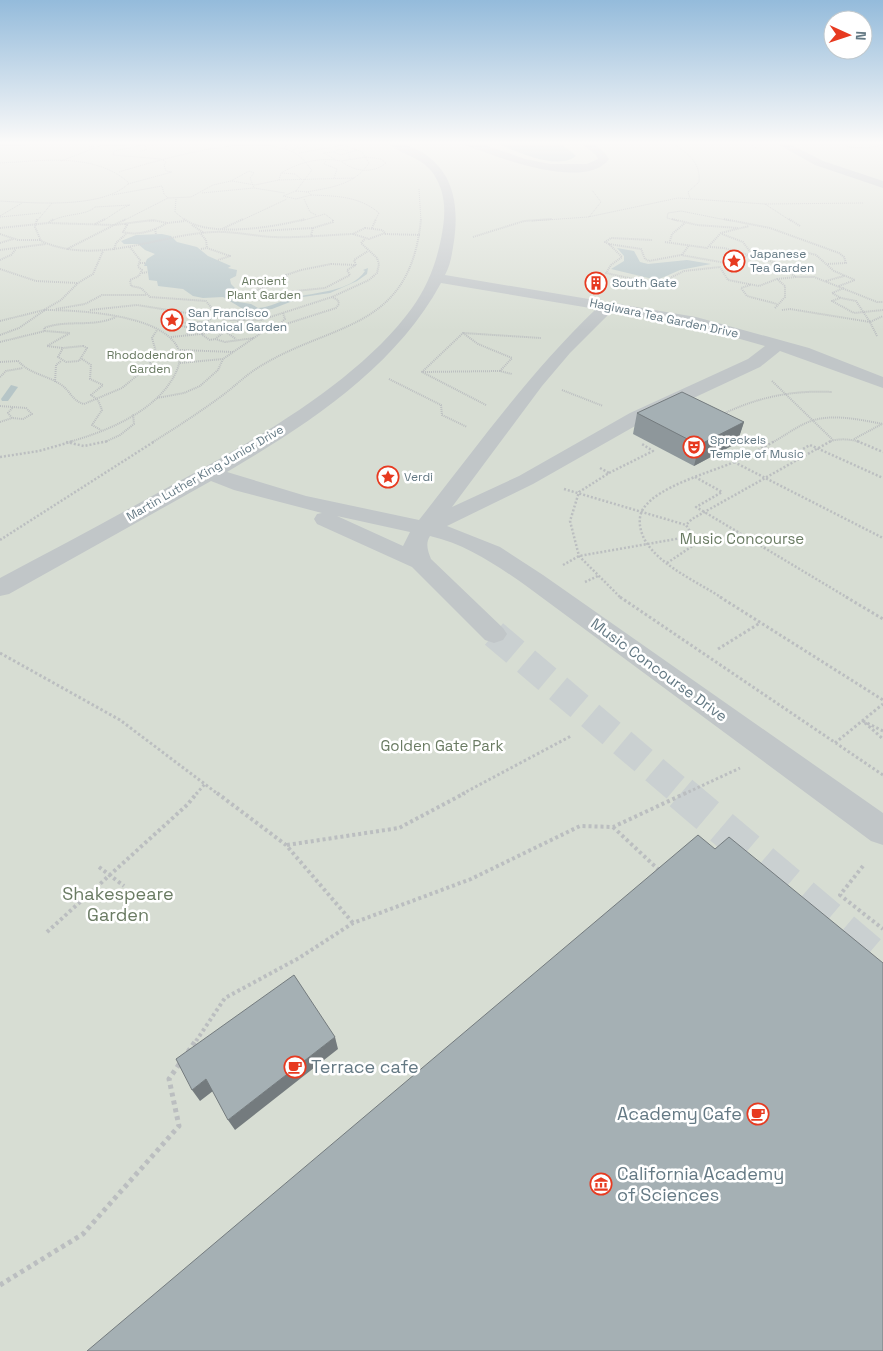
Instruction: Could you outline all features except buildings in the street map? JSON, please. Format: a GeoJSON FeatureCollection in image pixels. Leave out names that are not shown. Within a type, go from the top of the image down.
{"type":"FeatureCollection","features":[{"type":"Feature","properties":{"kind":"street","name":"Martin Luther King Junior Drive"},"geometry":{"type":"LineString","coordinates":[[0,588],[210,474],[304,415],[363,367],[413,316],[439,278],[446,257],[451,227],[449,205]]}},
{"type":"Feature","properties":{"kind":"street","name":"Hagiwara Tea Garden Drive"},"geometry":{"type":"LineString","coordinates":[[439,278],[696,322],[778,344],[883,383]]}},
{"type":"Feature","properties":{"kind":"street"},"geometry":{"type":"LineString","coordinates":[[420,562],[415,546],[417,538],[494,439],[522,399],[564,349],[608,306]]}},
{"type":"Feature","properties":{"kind":"street"},"geometry":{"type":"LineString","coordinates":[[425,528],[526,480],[637,417],[754,363],[778,344]]}},
{"type":"Feature","properties":{"kind":"street","name":"Music Concourse Drive"},"geometry":{"type":"LineString","coordinates":[[210,474],[302,502],[425,528],[471,542],[510,564],[883,831]]}},
{"type":"Feature","properties":{"kind":"street"},"geometry":{"type":"LineString","coordinates":[[302,502],[319,517],[420,562],[494,634]]}},
{"type":"Feature","properties":{"kind":"path"},"geometry":{"type":"LineString","coordinates":[[0,217],[18,205]]}},
{"type":"Feature","properties":{"kind":"path"},"geometry":{"type":"LineString","coordinates":[[50,205],[41,213],[35,224],[36,236],[47,244],[66,249],[114,250],[214,232],[272,237],[314,237],[353,234],[365,239],[376,238],[385,234],[428,235]]}},
{"type":"Feature","properties":{"kind":"path"},"geometry":{"type":"LineString","coordinates":[[48,223],[62,215],[90,212],[96,207],[129,205]]}},
{"type":"Feature","properties":{"kind":"path"},"geometry":{"type":"LineString","coordinates":[[96,224],[116,214],[121,208],[130,205]]}},
{"type":"Feature","properties":{"kind":"path"},"geometry":{"type":"LineString","coordinates":[[66,249],[154,205]]}},
{"type":"Feature","properties":{"kind":"path"},"geometry":{"type":"LineString","coordinates":[[176,205],[175,212],[202,233],[206,240],[207,248]]}},
{"type":"Feature","properties":{"kind":"path"},"geometry":{"type":"LineString","coordinates":[[214,232],[274,205]]}},
{"type":"Feature","properties":{"kind":"path"},"geometry":{"type":"LineString","coordinates":[[307,205],[310,212],[317,215]]}},
{"type":"Feature","properties":{"kind":"path"},"geometry":{"type":"LineString","coordinates":[[368,205],[374,207],[379,213],[372,228]]}},
{"type":"Feature","properties":{"kind":"path"},"geometry":{"type":"LineString","coordinates":[[0,540],[58,500],[154,441],[259,368],[304,345],[354,324],[385,303],[404,281],[416,251],[422,220],[420,205]]}},
{"type":"Feature","properties":{"kind":"path"},"geometry":{"type":"LineString","coordinates":[[588,217],[598,205]]}},
{"type":"Feature","properties":{"kind":"path"},"geometry":{"type":"LineString","coordinates":[[470,237],[524,222],[588,217],[645,205]]}},
{"type":"Feature","properties":{"kind":"path"},"geometry":{"type":"LineString","coordinates":[[767,205],[800,226]]}},
{"type":"Feature","properties":{"kind":"path"},"geometry":{"type":"LineString","coordinates":[[752,226],[738,228],[685,223],[667,218],[668,213],[681,211],[770,228],[794,235],[839,253],[844,257],[846,264],[826,264]]}},
{"type":"Feature","properties":{"kind":"path"},"geometry":{"type":"LineString","coordinates":[[0,212],[7,212]]}},
{"type":"Feature","properties":{"kind":"path"},"geometry":{"type":"LineString","coordinates":[[0,217],[41,213]]}},
{"type":"Feature","properties":{"kind":"path"},"geometry":{"type":"LineString","coordinates":[[192,225],[220,230],[251,230],[313,228],[326,226],[334,222],[334,220],[324,214],[280,226],[251,230]]}},
{"type":"Feature","properties":{"kind":"path"},"geometry":{"type":"LineString","coordinates":[[577,218],[581,223]]}},
{"type":"Feature","properties":{"kind":"path"},"geometry":{"type":"LineString","coordinates":[[0,228],[48,223],[114,225],[153,220],[168,223],[185,221]]}},
{"type":"Feature","properties":{"kind":"path"},"geometry":{"type":"LineString","coordinates":[[114,250],[116,243],[127,233],[156,229],[168,223]]}},
{"type":"Feature","properties":{"kind":"path"},"geometry":{"type":"LineString","coordinates":[[670,241],[672,234],[685,223]]}},
{"type":"Feature","properties":{"kind":"path"},"geometry":{"type":"LineString","coordinates":[[125,224],[123,232],[127,233]]}},
{"type":"Feature","properties":{"kind":"path"},"geometry":{"type":"LineString","coordinates":[[313,228],[311,235],[314,237]]}},
{"type":"Feature","properties":{"kind":"path"},"geometry":{"type":"LineString","coordinates":[[353,234],[359,229],[372,228],[382,230],[385,234]]}},
{"type":"Feature","properties":{"kind":"path"},"geometry":{"type":"LineString","coordinates":[[707,247],[720,233],[733,232],[738,228]]}},
{"type":"Feature","properties":{"kind":"path"},"geometry":{"type":"LineString","coordinates":[[156,229],[156,234]]}},
{"type":"Feature","properties":{"kind":"path"},"geometry":{"type":"LineString","coordinates":[[720,233],[740,240],[748,246],[751,252]]}},
{"type":"Feature","properties":{"kind":"path"},"geometry":{"type":"LineString","coordinates":[[0,234],[13,239],[41,240]]}},
{"type":"Feature","properties":{"kind":"path"},"geometry":{"type":"LineString","coordinates":[[652,240],[611,238],[605,242],[617,250],[622,257],[611,265],[606,273],[652,283],[662,282],[684,271],[720,266],[728,280],[759,286],[776,279],[814,277],[878,302],[883,306]]}},
{"type":"Feature","properties":{"kind":"path"},"geometry":{"type":"LineString","coordinates":[[0,243],[13,239]]}},
{"type":"Feature","properties":{"kind":"path"},"geometry":{"type":"LineString","coordinates":[[44,310],[88,311],[136,304],[240,321],[261,320],[332,297],[369,280],[377,273],[379,264],[369,250],[361,243],[365,239]]}},
{"type":"Feature","properties":{"kind":"path"},"geometry":{"type":"LineString","coordinates":[[665,242],[670,241],[689,245],[724,248],[775,263],[796,277]]}},
{"type":"Feature","properties":{"kind":"path"},"geometry":{"type":"LineString","coordinates":[[0,250],[47,244]]}},
{"type":"Feature","properties":{"kind":"path"},"geometry":{"type":"LineString","coordinates":[[609,244],[641,249],[645,259],[649,261],[681,255],[726,263],[739,261],[751,252],[804,252],[816,255],[834,271],[855,280],[839,286]]}},
{"type":"Feature","properties":{"kind":"path"},"geometry":{"type":"LineString","coordinates":[[681,255],[689,245]]}},
{"type":"Feature","properties":{"kind":"path"},"geometry":{"type":"LineString","coordinates":[[130,247],[140,260],[138,267],[142,270],[142,273]]}},
{"type":"Feature","properties":{"kind":"path"},"geometry":{"type":"LineString","coordinates":[[201,249],[207,248],[230,256],[218,260]]}},
{"type":"Feature","properties":{"kind":"path"},"geometry":{"type":"LineString","coordinates":[[0,260],[11,255],[16,249]]}},
{"type":"Feature","properties":{"kind":"path"},"geometry":{"type":"LineString","coordinates":[[356,265],[354,260],[369,250]]}},
{"type":"Feature","properties":{"kind":"path"},"geometry":{"type":"LineString","coordinates":[[0,335],[19,328],[66,296],[78,283],[93,274],[103,251]]}},
{"type":"Feature","properties":{"kind":"path"},"geometry":{"type":"LineString","coordinates":[[769,252],[773,256],[775,263]]}},
{"type":"Feature","properties":{"kind":"path"},"geometry":{"type":"LineString","coordinates":[[343,262],[356,265],[347,270],[350,275],[325,288],[286,292],[277,297],[255,300],[248,298],[246,294],[257,287],[278,284],[287,278],[286,275],[295,270],[325,267],[332,263],[343,262]]}},
{"type":"Feature","properties":{"kind":"path"},"geometry":{"type":"LineString","coordinates":[[140,263],[145,263]]}},
{"type":"Feature","properties":{"kind":"path"},"geometry":{"type":"LineString","coordinates":[[0,269],[36,281],[78,283]]}},
{"type":"Feature","properties":{"kind":"path"},"geometry":{"type":"LineString","coordinates":[[146,295],[141,288],[129,283],[130,280],[142,273],[148,272]]}},
{"type":"Feature","properties":{"kind":"path"},"geometry":{"type":"LineString","coordinates":[[826,282],[845,276]]}},
{"type":"Feature","properties":{"kind":"path"},"geometry":{"type":"LineString","coordinates":[[775,308],[785,296],[785,286],[776,279]]}},
{"type":"Feature","properties":{"kind":"path"},"geometry":{"type":"LineString","coordinates":[[751,284],[741,288],[746,296],[777,304]]}},
{"type":"Feature","properties":{"kind":"path"},"geometry":{"type":"LineString","coordinates":[[844,288],[832,293],[841,298],[856,301],[864,311],[877,336]]}},
{"type":"Feature","properties":{"kind":"path"},"geometry":{"type":"LineString","coordinates":[[0,321],[44,310],[85,304],[93,298],[102,295],[146,295],[157,298],[206,300],[214,311],[244,315],[246,321]]}},
{"type":"Feature","properties":{"kind":"path"},"geometry":{"type":"LineString","coordinates":[[156,398],[184,393],[200,386],[218,370],[224,359],[264,331],[331,310],[339,304],[338,300],[332,297]]}},
{"type":"Feature","properties":{"kind":"path"},"geometry":{"type":"LineString","coordinates":[[841,298],[832,301],[854,313],[883,310]]}},
{"type":"Feature","properties":{"kind":"path"},"geometry":{"type":"LineString","coordinates":[[878,302],[883,302]]}},
{"type":"Feature","properties":{"kind":"path"},"geometry":{"type":"LineString","coordinates":[[782,310],[790,309],[870,322],[883,316]]}},
{"type":"Feature","properties":{"kind":"path"},"geometry":{"type":"LineString","coordinates":[[0,457],[66,442],[101,430],[133,414],[167,388],[180,363],[180,350],[170,337],[157,330],[116,317],[88,311]]}},
{"type":"Feature","properties":{"kind":"path"},"geometry":{"type":"LineString","coordinates":[[279,326],[285,319],[283,313]]}},
{"type":"Feature","properties":{"kind":"path"},"geometry":{"type":"LineString","coordinates":[[45,331],[44,328],[50,325],[98,325],[116,317]]}},
{"type":"Feature","properties":{"kind":"path"},"geometry":{"type":"LineString","coordinates":[[186,334],[193,329],[179,325],[179,323],[207,322],[213,317]]}},
{"type":"Feature","properties":{"kind":"path"},"geometry":{"type":"LineString","coordinates":[[215,339],[240,321]]}},
{"type":"Feature","properties":{"kind":"path"},"geometry":{"type":"LineString","coordinates":[[170,337],[215,331],[207,329]]}},
{"type":"Feature","properties":{"kind":"path"},"geometry":{"type":"LineString","coordinates":[[0,362],[13,359],[22,368],[56,382],[64,387],[68,395],[78,404],[98,400],[137,378],[151,364],[149,361],[157,354],[155,342],[152,338],[157,330]]}},
{"type":"Feature","properties":{"kind":"path"},"geometry":{"type":"LineString","coordinates":[[0,342],[45,331],[70,333],[49,343],[47,346],[63,348],[83,346],[87,348],[82,359],[78,362],[61,360]]}},
{"type":"Feature","properties":{"kind":"path"},"geometry":{"type":"LineString","coordinates":[[226,332],[237,339]]}},
{"type":"Feature","properties":{"kind":"path"},"geometry":{"type":"LineString","coordinates":[[463,333],[478,344],[512,358]]}},
{"type":"Feature","properties":{"kind":"path"},"geometry":{"type":"LineString","coordinates":[[422,372],[463,333],[557,339],[564,349]]}},
{"type":"Feature","properties":{"kind":"path"},"geometry":{"type":"LineString","coordinates":[[201,334],[210,340],[215,339],[225,342],[254,338]]}},
{"type":"Feature","properties":{"kind":"path"},"geometry":{"type":"LineString","coordinates":[[61,360],[58,357],[63,348]]}},
{"type":"Feature","properties":{"kind":"path"},"geometry":{"type":"LineString","coordinates":[[180,350],[234,352]]}},
{"type":"Feature","properties":{"kind":"path"},"geometry":{"type":"LineString","coordinates":[[82,359],[91,365],[90,378],[103,385],[91,395],[98,400],[102,410],[92,425],[101,430]]}},
{"type":"Feature","properties":{"kind":"path"},"geometry":{"type":"LineString","coordinates":[[180,363],[224,359]]}},
{"type":"Feature","properties":{"kind":"path"},"geometry":{"type":"LineString","coordinates":[[56,382],[56,365],[61,360]]}},
{"type":"Feature","properties":{"kind":"path"},"geometry":{"type":"LineString","coordinates":[[363,367],[441,405],[442,416],[494,439]]}},
{"type":"Feature","properties":{"kind":"path"},"geometry":{"type":"LineString","coordinates":[[0,377],[6,371],[22,368]]}},
{"type":"Feature","properties":{"kind":"path"},"geometry":{"type":"LineString","coordinates":[[422,372],[500,371]]}},
{"type":"Feature","properties":{"kind":"path"},"geometry":{"type":"LineString","coordinates":[[422,372],[486,405]]}},
{"type":"Feature","properties":{"kind":"path"},"geometry":{"type":"LineString","coordinates":[[784,392],[815,420],[833,440]]}},
{"type":"Feature","properties":{"kind":"path"},"geometry":{"type":"LineString","coordinates":[[716,418],[748,401],[784,392],[841,392]]}},
{"type":"Feature","properties":{"kind":"path"},"geometry":{"type":"LineString","coordinates":[[0,406],[26,408],[32,414],[23,419],[12,418],[0,422]]}},
{"type":"Feature","properties":{"kind":"path"},"geometry":{"type":"LineString","coordinates":[[12,418],[8,413],[13,407]]}},
{"type":"Feature","properties":{"kind":"path"},"geometry":{"type":"LineString","coordinates":[[66,442],[87,446],[110,440],[128,430],[134,424],[133,414]]}},
{"type":"Feature","properties":{"kind":"path"},"geometry":{"type":"LineString","coordinates":[[883,423],[815,420],[734,462],[694,477],[659,494],[648,502],[642,512],[638,527],[646,545],[667,563],[883,700]]}},
{"type":"Feature","properties":{"kind":"path"},"geometry":{"type":"LineString","coordinates":[[854,440],[883,423]]}},
{"type":"Feature","properties":{"kind":"path"},"geometry":{"type":"LineString","coordinates":[[686,525],[704,512],[833,440],[854,440],[883,452]]}},
{"type":"Feature","properties":{"kind":"path"},"geometry":{"type":"LineString","coordinates":[[764,447],[787,458],[810,445],[883,478]]}},
{"type":"Feature","properties":{"kind":"path"},"geometry":{"type":"LineString","coordinates":[[575,453],[609,473],[579,492],[570,521],[579,556],[598,576],[623,600],[883,775]]}},
{"type":"Feature","properties":{"kind":"path"},"geometry":{"type":"LineString","coordinates":[[734,462],[883,538]]}},
{"type":"Feature","properties":{"kind":"path"},"geometry":{"type":"LineString","coordinates":[[694,477],[722,492],[696,507],[883,619]]}},
{"type":"Feature","properties":{"kind":"path"},"geometry":{"type":"LineString","coordinates":[[579,492],[686,525],[693,536],[694,545],[667,563]]}},
{"type":"Feature","properties":{"kind":"path"},"geometry":{"type":"LineString","coordinates":[[579,556],[693,536]]}},
{"type":"Feature","properties":{"kind":"path"},"geometry":{"type":"LineString","coordinates":[[586,581],[598,576]]}},
{"type":"Feature","properties":{"kind":"path"},"geometry":{"type":"LineString","coordinates":[[718,650],[760,623]]}},
{"type":"Feature","properties":{"kind":"path"},"geometry":{"type":"LineString","coordinates":[[0,653],[120,720],[286,845],[353,923]]}},
{"type":"Feature","properties":{"kind":"path"},"geometry":{"type":"LineString","coordinates":[[835,743],[883,704]]}},
{"type":"Feature","properties":{"kind":"path"},"geometry":{"type":"LineString","coordinates":[[863,721],[883,731]]}},
{"type":"Feature","properties":{"kind":"path"},"geometry":{"type":"LineString","coordinates":[[863,721],[883,739]]}},
{"type":"Feature","properties":{"kind":"path"},"geometry":{"type":"LineString","coordinates":[[286,845],[399,828],[571,736]]}},
{"type":"Feature","properties":{"kind":"path"},"geometry":{"type":"LineString","coordinates":[[0,1284],[83,1234],[179,1126],[169,1079],[225,998],[299,958],[353,923],[471,879],[580,826],[613,827],[743,767]]}},
{"type":"Feature","properties":{"kind":"path"},"geometry":{"type":"LineString","coordinates":[[47,932],[187,805],[205,784]]}},
{"type":"Feature","properties":{"kind":"path"},"geometry":{"type":"LineString","coordinates":[[613,827],[664,875]]}},
{"type":"Feature","properties":{"kind":"path"},"geometry":{"type":"LineString","coordinates":[[863,866],[840,895],[883,929]]}},
{"type":"Feature","properties":{"kind":"path"},"geometry":{"type":"LineString","coordinates":[[98,867],[124,886]]}},
{"type":"Feature","properties":{"kind":"green space","name":"Golden Gate Park"},"geometry":{"type":"Polygon","coordinates":[[[0,205],[883,205],[883,1351],[0,1351],[0,205]]]}},
{"type":"Feature","properties":{"kind":"shaded area"},"geometry":{"type":"Polygon","coordinates":[[[162,234],[171,236],[177,242],[197,247],[208,256],[231,266],[228,268],[237,270],[236,276],[230,279],[231,284],[236,289],[232,301],[251,304],[258,308],[342,287],[359,278],[365,271],[363,270],[368,268],[367,274],[357,281],[330,293],[303,297],[272,309],[248,312],[223,297],[203,298],[193,296],[183,289],[158,286],[157,281],[149,280],[147,266],[144,266],[147,259],[155,254],[145,250],[138,244],[124,244],[121,241],[136,235],[162,234]]]}},
{"type":"Feature","properties":{"kind":"shaded area"},"geometry":{"type":"Polygon","coordinates":[[[617,248],[634,251],[640,262],[648,264],[687,260],[711,264],[680,270],[657,280],[611,269],[624,261],[624,256],[617,248]]]}},
{"type":"Feature","properties":{"kind":"waterway"},"geometry":{"type":"LineString","coordinates":[[5,399],[14,387]]}},
{"type":"Feature","properties":{"kind":"tunnel"},"geometry":{"type":"LineString","coordinates":[[494,634],[683,794]]}},
{"type":"Feature","properties":{"kind":"tunnel"},"geometry":{"type":"LineString","coordinates":[[681,793],[883,964]]}},
{"type":"Feature","properties":{"kind":"place","name":"Japanese Tea Garden"},"geometry":{"type":"Point","coordinates":[734,261]}},
{"type":"Feature","properties":{"kind":"place","name":"South Gate"},"geometry":{"type":"Point","coordinates":[596,283]}},
{"type":"Feature","properties":{"kind":"place","name":"San Francisco Botanical Garden"},"geometry":{"type":"Point","coordinates":[172,320]}},
{"type":"Feature","properties":{"kind":"place","name":"Spreckels Temple of Music"},"geometry":{"type":"Point","coordinates":[694,447]}},
{"type":"Feature","properties":{"kind":"place","name":"Verdi"},"geometry":{"type":"Point","coordinates":[388,477]}},
{"type":"Feature","properties":{"kind":"place","name":"Terrace cafe"},"geometry":{"type":"Point","coordinates":[295,1067]}},
{"type":"Feature","properties":{"kind":"place","name":"Academy Cafe"},"geometry":{"type":"Point","coordinates":[758,1114]}},
{"type":"Feature","properties":{"kind":"place","name":"California Academy of Sciences"},"geometry":{"type":"Point","coordinates":[601,1184]}},
{"type":"Feature","properties":{"kind":"park label","name":"Ancient Plant Garden"},"geometry":{"type":"Point","coordinates":[264,288]}},
{"type":"Feature","properties":{"kind":"park label","name":"Rhododendron Garden"},"geometry":{"type":"Point","coordinates":[150,362]}},
{"type":"Feature","properties":{"kind":"park label","name":"Music Concourse"},"geometry":{"type":"Point","coordinates":[742,539]}},
{"type":"Feature","properties":{"kind":"park label","name":"Shakespeare Garden"},"geometry":{"type":"Point","coordinates":[118,904]}}]}
